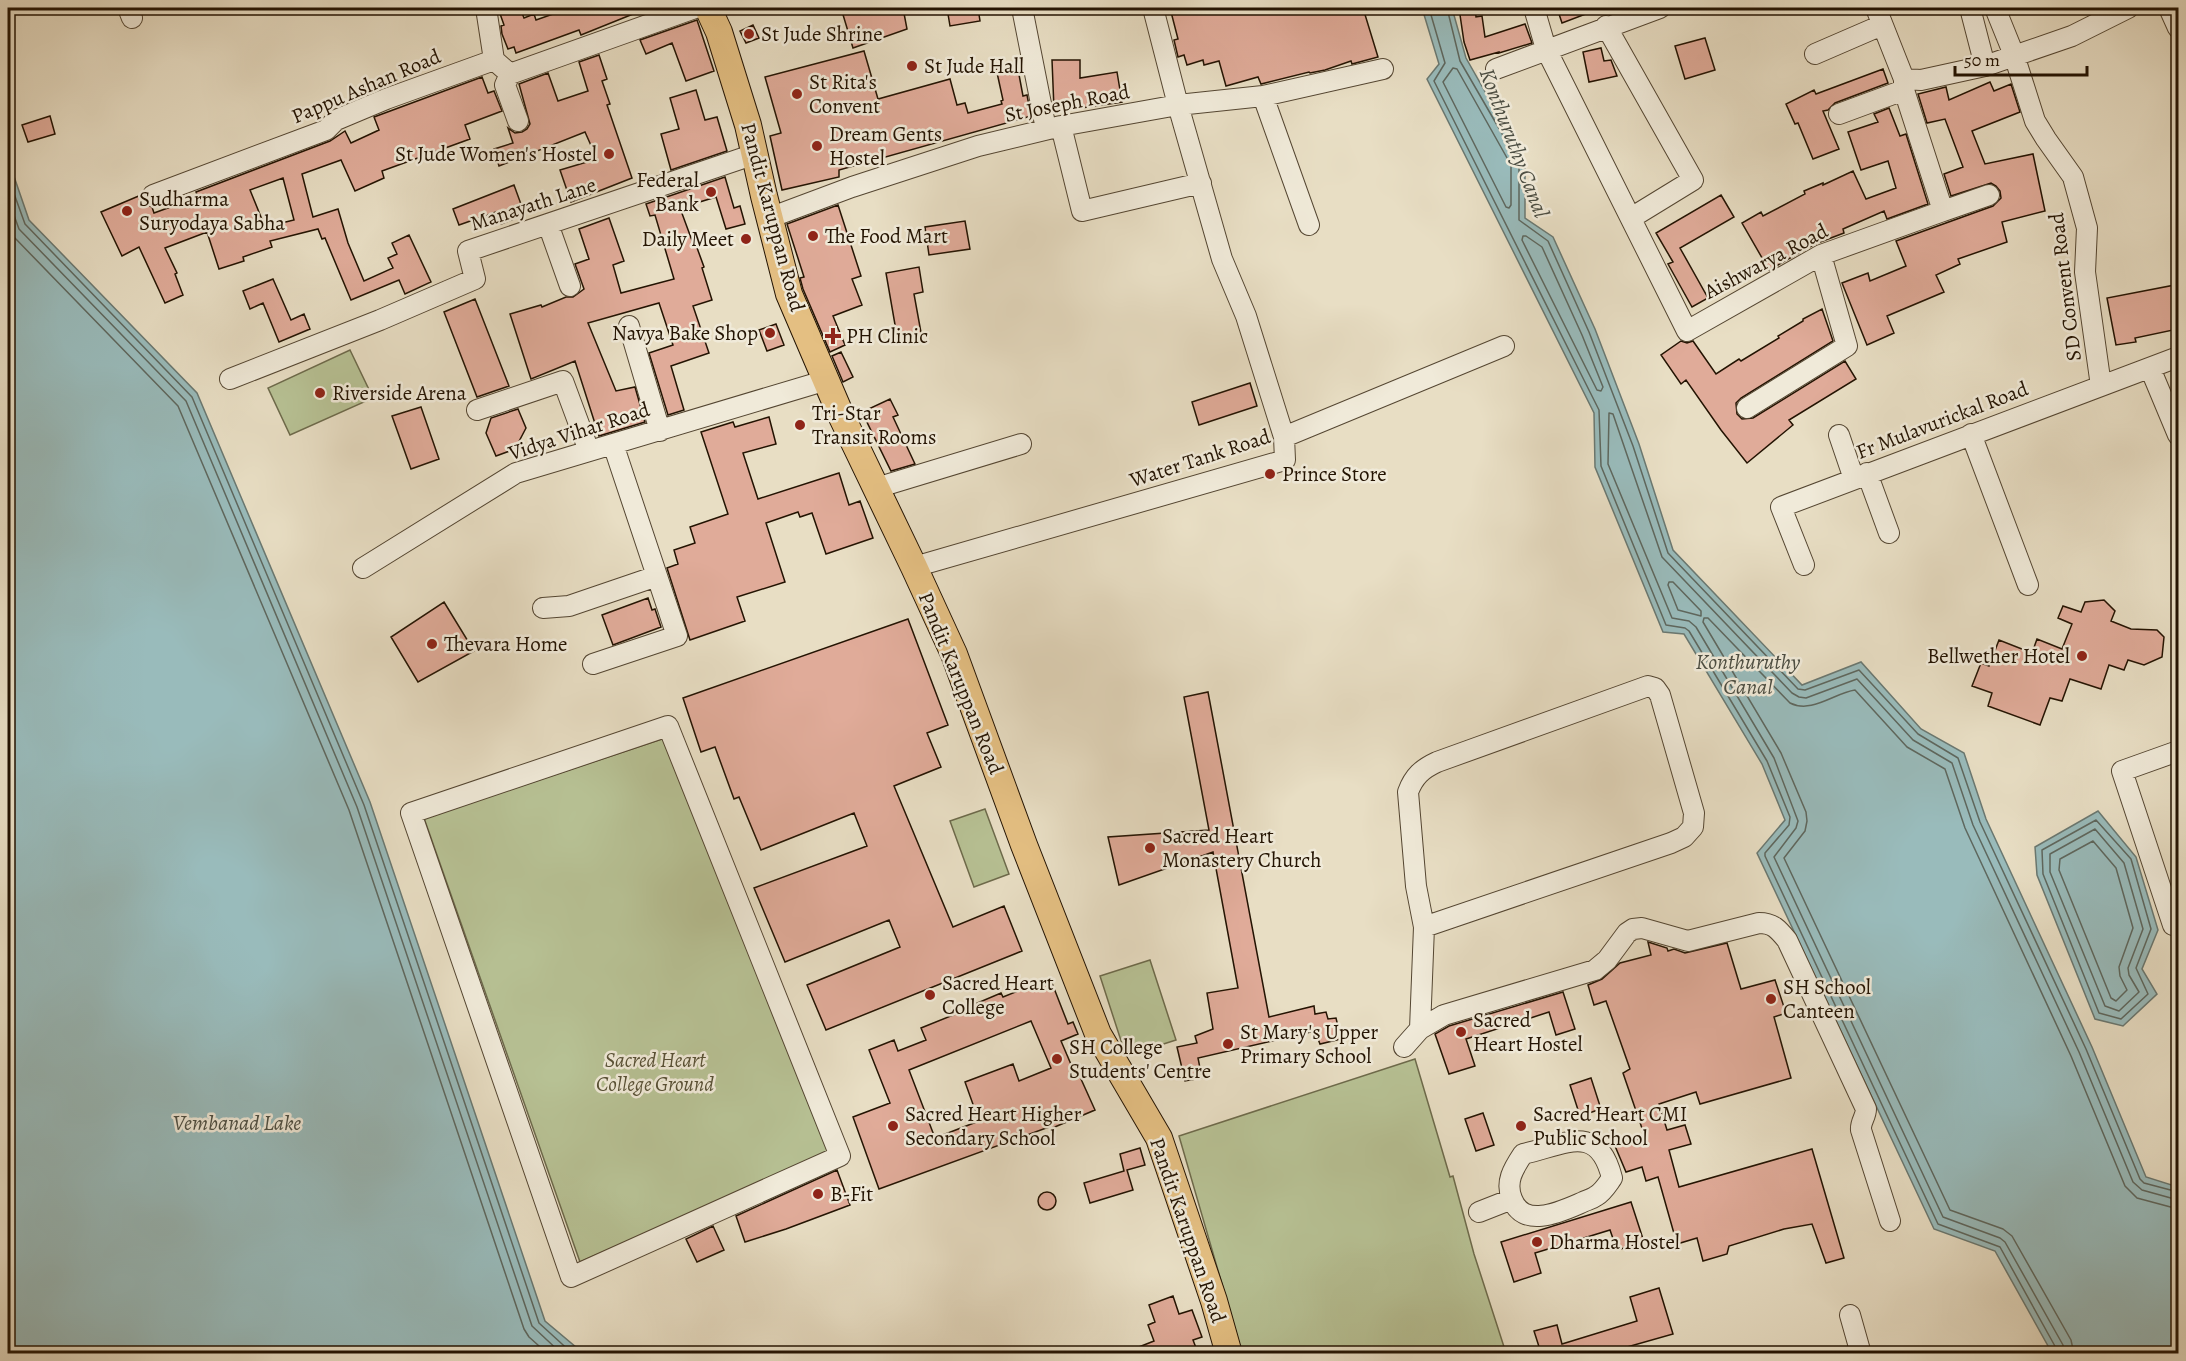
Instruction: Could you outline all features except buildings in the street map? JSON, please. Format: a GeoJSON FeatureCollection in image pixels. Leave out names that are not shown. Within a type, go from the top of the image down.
{"type":"FeatureCollection","features":[{"type":"Feature","properties":{"kind":"main road","name":"Pandit Karuppan Road"},"geometry":{"type":"LineString","coordinates":[[708,8],[722,42],[748,124],[789,294],[840,413],[954,654],[1024,845],[1098,1034],[1159,1138],[1214,1301],[1229,1353]]}},
{"type":"Feature","properties":{"kind":"street"},"geometry":{"type":"LineString","coordinates":[[486,8],[494,60],[510,74]]}},
{"type":"Feature","properties":{"kind":"street"},"geometry":{"type":"LineString","coordinates":[[518,121],[505,85],[510,74],[695,8]]}},
{"type":"Feature","properties":{"kind":"street"},"geometry":{"type":"LineString","coordinates":[[1022,8],[1054,128],[1082,211],[1200,183]]}},
{"type":"Feature","properties":{"kind":"street","name":"Water Tank Road"},"geometry":{"type":"LineString","coordinates":[[914,567],[1285,460],[1284,437],[1246,316],[1222,259],[1153,8]]}},
{"type":"Feature","properties":{"kind":"street"},"geometry":{"type":"LineString","coordinates":[[1534,8],[1546,49],[1631,218],[1693,180],[1606,26]]}},
{"type":"Feature","properties":{"kind":"street"},"geometry":{"type":"LineString","coordinates":[[1970,8],[1985,66]]}},
{"type":"Feature","properties":{"kind":"street","name":"SD Convent Road"},"geometry":{"type":"LineString","coordinates":[[1995,8],[2014,56],[2035,121],[2073,177],[2087,228],[2085,272],[2101,386]]}},
{"type":"Feature","properties":{"kind":"street"},"geometry":{"type":"LineString","coordinates":[[1839,114],[1904,84],[1985,66],[2072,36],[2128,8]]}},
{"type":"Feature","properties":{"kind":"street"},"geometry":{"type":"LineString","coordinates":[[2169,8],[2178,28]]}},
{"type":"Feature","properties":{"kind":"street"},"geometry":{"type":"LineString","coordinates":[[1497,69],[1654,9]]}},
{"type":"Feature","properties":{"kind":"street"},"geometry":{"type":"LineString","coordinates":[[1815,54],[1879,16],[1904,84],[1943,212]]}},
{"type":"Feature","properties":{"kind":"street","name":"Pappu Ashan Road"},"geometry":{"type":"LineString","coordinates":[[153,195],[326,130],[336,120],[386,99],[494,60]]}},
{"type":"Feature","properties":{"kind":"street","name":"St Joseph Road"},"geometry":{"type":"LineString","coordinates":[[769,218],[852,187],[957,153],[1054,128],[1178,105],[1263,96],[1383,69]]}},
{"type":"Feature","properties":{"kind":"street"},"geometry":{"type":"LineString","coordinates":[[1263,96],[1309,225]]}},
{"type":"Feature","properties":{"kind":"street","name":"Manayath Lane"},"geometry":{"type":"LineString","coordinates":[[230,379],[380,320],[475,279],[468,251],[755,154]]}},
{"type":"Feature","properties":{"kind":"street","name":"Aishwarya Road"},"geometry":{"type":"LineString","coordinates":[[1631,218],[1687,331],[1821,255],[1989,195]]}},
{"type":"Feature","properties":{"kind":"street"},"geometry":{"type":"LineString","coordinates":[[548,224],[570,286]]}},
{"type":"Feature","properties":{"kind":"street"},"geometry":{"type":"LineString","coordinates":[[1747,408],[1847,346],[1821,255]]}},
{"type":"Feature","properties":{"kind":"street"},"geometry":{"type":"LineString","coordinates":[[629,326],[660,431]]}},
{"type":"Feature","properties":{"kind":"street"},"geometry":{"type":"LineString","coordinates":[[1284,437],[1504,346]]}},
{"type":"Feature","properties":{"kind":"street","name":"Fr Mulavurickal Road"},"geometry":{"type":"LineString","coordinates":[[1804,565],[1781,507],[2178,357]]}},
{"type":"Feature","properties":{"kind":"street"},"geometry":{"type":"LineString","coordinates":[[2150,368],[2178,435]]}},
{"type":"Feature","properties":{"kind":"street","name":"Vidya Vihar Road"},"geometry":{"type":"LineString","coordinates":[[363,568],[516,473],[827,380]]}},
{"type":"Feature","properties":{"kind":"street"},"geometry":{"type":"LineString","coordinates":[[477,410],[563,381],[589,452]]}},
{"type":"Feature","properties":{"kind":"street"},"geometry":{"type":"LineString","coordinates":[[1971,434],[2028,585]]}},
{"type":"Feature","properties":{"kind":"street"},"geometry":{"type":"LineString","coordinates":[[1839,435],[1889,533]]}},
{"type":"Feature","properties":{"kind":"street"},"geometry":{"type":"LineString","coordinates":[[593,664],[677,636],[614,444]]}},
{"type":"Feature","properties":{"kind":"street"},"geometry":{"type":"LineString","coordinates":[[876,488],[1021,444]]}},
{"type":"Feature","properties":{"kind":"street"},"geometry":{"type":"LineString","coordinates":[[543,608],[569,606],[657,576]]}},
{"type":"Feature","properties":{"kind":"street"},"geometry":{"type":"LineString","coordinates":[[1420,1029],[1424,927],[1416,886],[1408,792],[1413,780],[1421,770],[1437,762],[1648,686],[1655,688],[1660,695],[1694,813],[1693,827],[1684,837],[1424,927]]}},
{"type":"Feature","properties":{"kind":"street"},"geometry":{"type":"LineString","coordinates":[[668,726],[840,1156],[571,1277],[411,813],[668,726]]}},
{"type":"Feature","properties":{"kind":"street"},"geometry":{"type":"LineString","coordinates":[[2178,751],[2122,771],[2173,925],[2178,923]]}},
{"type":"Feature","properties":{"kind":"street"},"geometry":{"type":"LineString","coordinates":[[1404,1047],[1420,1029],[1444,1015],[1595,970],[1607,960],[1627,933],[1633,929],[1642,928],[1688,941],[1759,923],[1769,923],[1779,929],[1787,940],[1866,1109],[1866,1114],[1860,1124],[1861,1130],[1890,1221]]}},
{"type":"Feature","properties":{"kind":"street"},"geometry":{"type":"LineString","coordinates":[[1582,1140],[1596,1145],[1608,1161],[1612,1178],[1605,1188],[1596,1196],[1570,1208],[1546,1216],[1526,1215],[1515,1207],[1512,1199],[1509,1184],[1513,1170],[1523,1154],[1582,1140]]}},
{"type":"Feature","properties":{"kind":"street"},"geometry":{"type":"LineString","coordinates":[[1479,1212],[1512,1199]]}},
{"type":"Feature","properties":{"kind":"street"},"geometry":{"type":"LineString","coordinates":[[1850,1315],[1861,1353]]}},
{"type":"Feature","properties":{"kind":"green space","name":"Riverside Arena"},"geometry":{"type":"Polygon","coordinates":[[[350,350],[373,398],[290,435],[268,388],[350,350]]]}},
{"type":"Feature","properties":{"kind":"green space","name":"Sacred Heart College Ground"},"geometry":{"type":"Polygon","coordinates":[[[665,738],[830,1152],[580,1262],[424,818],[665,738]]]}},
{"type":"Feature","properties":{"kind":"green space"},"geometry":{"type":"Polygon","coordinates":[[[985,809],[1009,874],[974,887],[950,821],[985,809]]]}},
{"type":"Feature","properties":{"kind":"green space"},"geometry":{"type":"Polygon","coordinates":[[[1150,960],[1176,1040],[1126,1056],[1100,976],[1150,960]]]}},
{"type":"Feature","properties":{"kind":"green space"},"geometry":{"type":"Polygon","coordinates":[[[1415,1059],[1506,1353],[1242,1353],[1179,1136],[1415,1059]]]}},
{"type":"Feature","properties":{"kind":"water","name":"Konthuruthy Canal"},"geometry":{"type":"Polygon","coordinates":[[[1422,8],[1452,8],[1466,58],[1525,162],[1525,218],[1553,237],[1595,329],[1639,444],[1673,550],[1802,685],[1861,662],[1921,729],[1964,753],[1986,819],[2092,1047],[2146,1177],[2178,1187],[2178,1353],[2052,1353],[1995,1251],[1934,1229],[1757,853],[1785,820],[1762,764],[1684,634],[1663,632],[1595,467],[1594,413],[1427,79],[1439,64],[1422,8]]]}},
{"type":"Feature","properties":{"kind":"water","name":"Vembanad Lake"},"geometry":{"type":"Polygon","coordinates":[[[8,159],[29,220],[197,393],[370,802],[545,1321],[583,1353],[8,1353],[8,159]]]}},
{"type":"Feature","properties":{"kind":"water"},"geometry":{"type":"Polygon","coordinates":[[[2098,811],[2136,857],[2158,930],[2142,969],[2157,994],[2123,1026],[2095,1019],[2037,875],[2035,847],[2098,811]]]}},
{"type":"Feature","properties":{"kind":"place","name":"St Jude Shrine"},"geometry":{"type":"Point","coordinates":[749,34]}},
{"type":"Feature","properties":{"kind":"place","name":"St Jude Hall"},"geometry":{"type":"Point","coordinates":[912,66]}},
{"type":"Feature","properties":{"kind":"place","name":"St Rita's Convent"},"geometry":{"type":"Point","coordinates":[797,94]}},
{"type":"Feature","properties":{"kind":"place","name":"Dream Gents Hostel"},"geometry":{"type":"Point","coordinates":[817,146]}},
{"type":"Feature","properties":{"kind":"place","name":"St Jude Women's Hostel"},"geometry":{"type":"Point","coordinates":[609,154]}},
{"type":"Feature","properties":{"kind":"place","name":"Federal Bank"},"geometry":{"type":"Point","coordinates":[711,192]}},
{"type":"Feature","properties":{"kind":"place","name":"Sudharma Suryodaya Sabha"},"geometry":{"type":"Point","coordinates":[127,211]}},
{"type":"Feature","properties":{"kind":"place","name":"The Food Mart"},"geometry":{"type":"Point","coordinates":[813,236]}},
{"type":"Feature","properties":{"kind":"place","name":"Daily Meet"},"geometry":{"type":"Point","coordinates":[746,239]}},
{"type":"Feature","properties":{"kind":"place","name":"Navya Bake Shop"},"geometry":{"type":"Point","coordinates":[770,333]}},
{"type":"Feature","properties":{"kind":"place","name":"PH Clinic"},"geometry":{"type":"Point","coordinates":[833,336]}},
{"type":"Feature","properties":{"kind":"place","name":"Riverside Arena"},"geometry":{"type":"Point","coordinates":[320,393]}},
{"type":"Feature","properties":{"kind":"place","name":"Tri-Star Transit Rooms"},"geometry":{"type":"Point","coordinates":[800,425]}},
{"type":"Feature","properties":{"kind":"place","name":"Prince Store"},"geometry":{"type":"Point","coordinates":[1270,474]}},
{"type":"Feature","properties":{"kind":"place","name":"Thevara Home"},"geometry":{"type":"Point","coordinates":[432,644]}},
{"type":"Feature","properties":{"kind":"place","name":"Bellwether Hotel"},"geometry":{"type":"Point","coordinates":[2082,656]}},
{"type":"Feature","properties":{"kind":"place","name":"Sacred Heart Monastery Church"},"geometry":{"type":"Point","coordinates":[1150,848]}},
{"type":"Feature","properties":{"kind":"place","name":"Sacred Heart College"},"geometry":{"type":"Point","coordinates":[930,995]}},
{"type":"Feature","properties":{"kind":"place","name":"SH School Canteen"},"geometry":{"type":"Point","coordinates":[1771,999]}},
{"type":"Feature","properties":{"kind":"place","name":"Sacred Heart Hostel"},"geometry":{"type":"Point","coordinates":[1461,1032]}},
{"type":"Feature","properties":{"kind":"place","name":"St Mary's Upper Primary School"},"geometry":{"type":"Point","coordinates":[1228,1044]}},
{"type":"Feature","properties":{"kind":"place","name":"SH College Students' Centre"},"geometry":{"type":"Point","coordinates":[1057,1059]}},
{"type":"Feature","properties":{"kind":"place","name":"Sacred Heart Higher Secondary School"},"geometry":{"type":"Point","coordinates":[893,1126]}},
{"type":"Feature","properties":{"kind":"place","name":"Sacred Heart CMI Public School"},"geometry":{"type":"Point","coordinates":[1521,1126]}},
{"type":"Feature","properties":{"kind":"place","name":"B-Fit"},"geometry":{"type":"Point","coordinates":[818,1194]}},
{"type":"Feature","properties":{"kind":"place","name":"Dharma Hostel"},"geometry":{"type":"Point","coordinates":[1537,1242]}}]}
